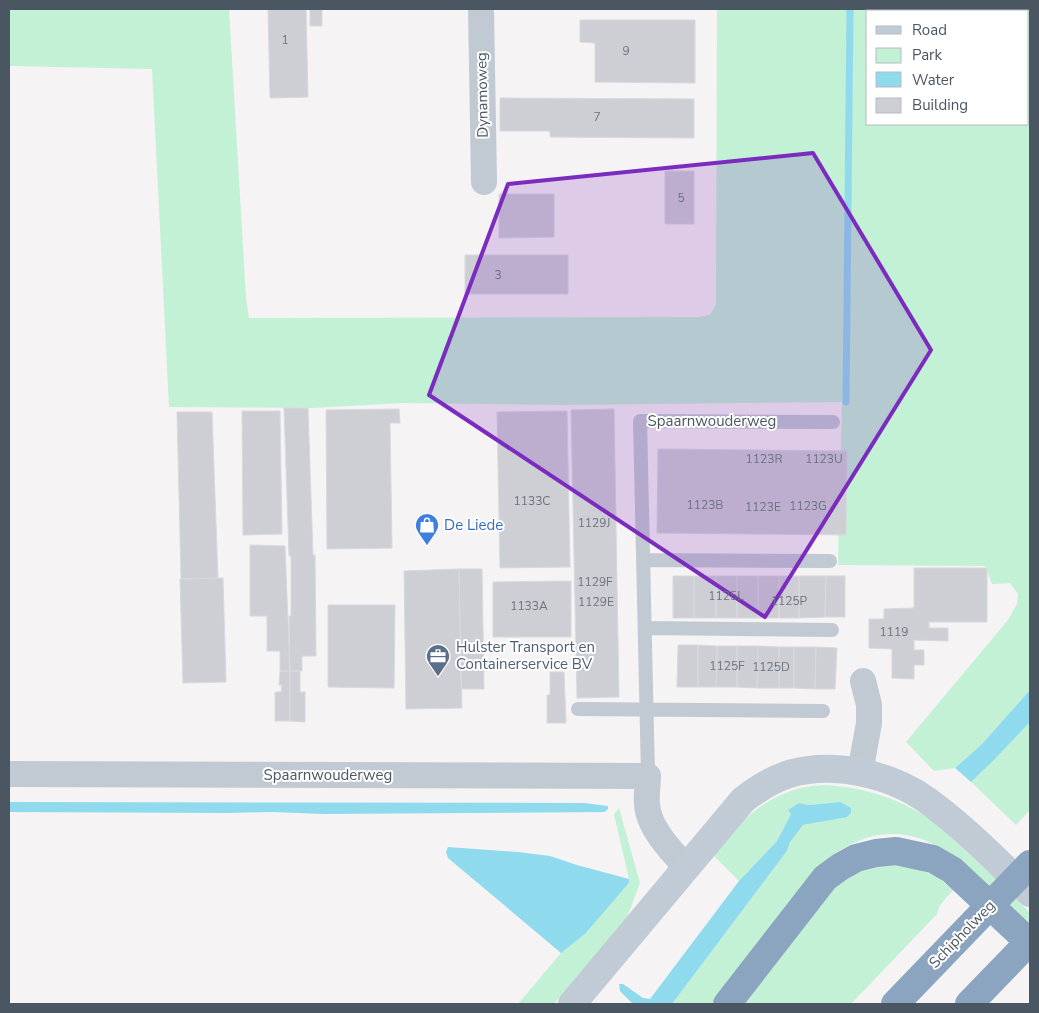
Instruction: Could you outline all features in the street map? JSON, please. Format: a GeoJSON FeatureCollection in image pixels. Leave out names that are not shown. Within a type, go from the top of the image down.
{"type":"FeatureCollection","features":[{"type":"Feature","properties":{"kind":"highway"},"geometry":{"type":"LineString","coordinates":[[727,1004],[826,878],[856,858],[896,851],[933,858],[952,870],[1025,947],[969,1004]]}},
{"type":"Feature","properties":{"kind":"highway","name":"Schipholweg"},"geometry":{"type":"LineString","coordinates":[[894,1004],[1030,864]]}},
{"type":"Feature","properties":{"kind":"street","name":"Dynamoweg"},"geometry":{"type":"LineString","coordinates":[[481,9],[484,182]]}},
{"type":"Feature","properties":{"kind":"street"},"geometry":{"type":"LineString","coordinates":[[860,773],[869,723],[869,705],[863,681]]}},
{"type":"Feature","properties":{"kind":"street"},"geometry":{"type":"LineString","coordinates":[[572,1004],[743,800],[759,787],[790,774],[809,770],[834,769],[872,775],[902,786],[927,800],[990,854],[1030,893]]}},
{"type":"Feature","properties":{"kind":"street","name":"Spaarnwouderweg"},"geometry":{"type":"LineString","coordinates":[[9,774],[648,776],[647,806],[655,829],[666,847],[686,866]]}},
{"type":"Feature","properties":{"kind":"lane","name":"Spaarnwouderweg"},"geometry":{"type":"LineString","coordinates":[[648,776],[640,421],[833,422]]}},
{"type":"Feature","properties":{"kind":"lane"},"geometry":{"type":"LineString","coordinates":[[643,560],[830,562]]}},
{"type":"Feature","properties":{"kind":"lane"},"geometry":{"type":"LineString","coordinates":[[645,628],[832,630]]}},
{"type":"Feature","properties":{"kind":"lane"},"geometry":{"type":"LineString","coordinates":[[578,709],[823,711]]}},
{"type":"Feature","properties":{"kind":"highlighted area"},"geometry":{"type":"Polygon","coordinates":[[[813,153],[931,350],[765,617],[429,395],[508,184],[813,153]]]}},
{"type":"Feature","properties":{"kind":"green space"},"geometry":{"type":"Polygon","coordinates":[[[9,9],[229,9],[246,298],[249,318],[698,317],[710,315],[716,305],[717,9],[1030,9],[1030,690],[982,744],[955,768],[934,771],[906,742],[1008,620],[1017,604],[1018,594],[1010,583],[992,584],[985,566],[838,565],[842,402],[566,405],[403,403],[311,408],[169,407],[152,69],[9,66],[9,9]]]}},
{"type":"Feature","properties":{"kind":"green space"},"geometry":{"type":"Polygon","coordinates":[[[1030,722],[1030,810],[1016,825],[971,782],[1030,722]]]}},
{"type":"Feature","properties":{"kind":"green space"},"geometry":{"type":"Polygon","coordinates":[[[822,785],[878,794],[905,805],[933,821],[985,868],[1030,913],[1030,935],[944,850],[930,842],[915,837],[885,834],[856,842],[841,849],[828,859],[718,1004],[672,1004],[787,851],[790,841],[803,825],[820,822],[840,802],[809,805],[799,803],[789,810],[791,814],[777,841],[739,881],[711,853],[748,817],[768,802],[795,790],[822,785]]]}},
{"type":"Feature","properties":{"kind":"green space"},"geometry":{"type":"Polygon","coordinates":[[[619,808],[640,883],[626,920],[554,1004],[518,1004],[561,953],[585,934],[629,883],[614,814],[619,808]]]}},
{"type":"Feature","properties":{"kind":"green space"},"geometry":{"type":"Polygon","coordinates":[[[879,863],[904,864],[936,876],[953,890],[940,905],[937,914],[851,1004],[739,1004],[823,898],[854,870],[879,863]]]}},
{"type":"Feature","properties":{"kind":"water"},"geometry":{"type":"Polygon","coordinates":[[[1030,690],[1030,722],[971,782],[955,768],[982,744],[1030,690]]]}},
{"type":"Feature","properties":{"kind":"water"},"geometry":{"type":"Polygon","coordinates":[[[9,802],[584,803],[608,806],[608,809],[604,812],[324,814],[272,812],[9,812],[9,802]]]}},
{"type":"Feature","properties":{"kind":"water"},"geometry":{"type":"Polygon","coordinates":[[[840,802],[851,808],[851,813],[847,817],[803,825],[790,842],[787,851],[672,1004],[633,1004],[620,991],[619,984],[623,984],[643,998],[650,999],[739,881],[777,841],[791,814],[788,810],[799,803],[809,805],[840,802]]]}},
{"type":"Feature","properties":{"kind":"water"},"geometry":{"type":"Polygon","coordinates":[[[448,847],[550,856],[629,879],[629,883],[585,934],[561,953],[448,858],[446,852],[448,847]]]}},
{"type":"Feature","properties":{"kind":"building"},"geometry":{"type":"Polygon","coordinates":[[[268,9],[306,9],[308,97],[270,98],[268,9]]]}},
{"type":"Feature","properties":{"kind":"building"},"geometry":{"type":"Polygon","coordinates":[[[310,9],[322,9],[322,26],[310,26],[310,9]]]}},
{"type":"Feature","properties":{"kind":"building"},"geometry":{"type":"Polygon","coordinates":[[[580,20],[695,20],[695,83],[595,82],[595,43],[580,42],[580,20]]]}},
{"type":"Feature","properties":{"kind":"building"},"geometry":{"type":"Polygon","coordinates":[[[500,98],[694,99],[694,138],[550,137],[550,131],[500,131],[500,98]]]}},
{"type":"Feature","properties":{"kind":"building"},"geometry":{"type":"Polygon","coordinates":[[[665,171],[694,171],[694,224],[665,224],[665,171]]]}},
{"type":"Feature","properties":{"kind":"building"},"geometry":{"type":"Polygon","coordinates":[[[499,194],[554,194],[554,237],[499,238],[499,194]]]}},
{"type":"Feature","properties":{"kind":"building"},"geometry":{"type":"Polygon","coordinates":[[[465,255],[568,255],[568,294],[465,294],[465,255]]]}},
{"type":"Feature","properties":{"kind":"building"},"geometry":{"type":"Polygon","coordinates":[[[284,408],[308,408],[313,555],[315,555],[316,656],[302,656],[302,671],[290,671],[291,556],[289,556],[284,408]]]}},
{"type":"Feature","properties":{"kind":"building"},"geometry":{"type":"Polygon","coordinates":[[[399,409],[400,423],[390,423],[392,548],[327,549],[326,410],[399,409]]]}},
{"type":"Feature","properties":{"kind":"building"},"geometry":{"type":"Polygon","coordinates":[[[614,409],[619,697],[577,698],[571,410],[614,409]]]}},
{"type":"Feature","properties":{"kind":"building"},"geometry":{"type":"Polygon","coordinates":[[[242,411],[280,411],[282,534],[243,535],[242,411]]]}},
{"type":"Feature","properties":{"kind":"building"},"geometry":{"type":"Polygon","coordinates":[[[567,411],[570,567],[500,568],[497,412],[567,411]]]}},
{"type":"Feature","properties":{"kind":"building"},"geometry":{"type":"Polygon","coordinates":[[[177,412],[212,412],[218,578],[181,579],[177,412]]]}},
{"type":"Feature","properties":{"kind":"building"},"geometry":{"type":"Polygon","coordinates":[[[658,449],[847,451],[846,535],[657,533],[658,449]]]}},
{"type":"Feature","properties":{"kind":"building"},"geometry":{"type":"Polygon","coordinates":[[[250,545],[285,546],[290,671],[280,671],[280,651],[267,651],[267,616],[250,616],[250,545]]]}},
{"type":"Feature","properties":{"kind":"building"},"geometry":{"type":"Polygon","coordinates":[[[914,568],[987,568],[987,622],[929,622],[929,628],[948,628],[948,641],[914,640],[914,650],[924,650],[924,665],[914,665],[914,679],[892,678],[892,649],[869,648],[869,619],[884,619],[884,609],[914,608],[914,568]]]}},
{"type":"Feature","properties":{"kind":"building"},"geometry":{"type":"Polygon","coordinates":[[[459,569],[462,708],[406,709],[404,571],[459,569]]]}},
{"type":"Feature","properties":{"kind":"building"},"geometry":{"type":"Polygon","coordinates":[[[459,569],[482,569],[484,689],[461,689],[459,569]]]}},
{"type":"Feature","properties":{"kind":"building"},"geometry":{"type":"Polygon","coordinates":[[[673,576],[694,576],[694,618],[673,618],[673,576]]]}},
{"type":"Feature","properties":{"kind":"building"},"geometry":{"type":"Polygon","coordinates":[[[694,576],[716,576],[716,618],[694,618],[694,576]]]}},
{"type":"Feature","properties":{"kind":"building"},"geometry":{"type":"Polygon","coordinates":[[[716,576],[737,576],[737,618],[716,618],[716,576]]]}},
{"type":"Feature","properties":{"kind":"building"},"geometry":{"type":"Polygon","coordinates":[[[737,576],[758,576],[758,618],[737,618],[737,576]]]}},
{"type":"Feature","properties":{"kind":"building"},"geometry":{"type":"Polygon","coordinates":[[[758,576],[779,576],[779,618],[758,618],[758,576]]]}},
{"type":"Feature","properties":{"kind":"building"},"geometry":{"type":"Polygon","coordinates":[[[779,576],[799,576],[799,618],[779,618],[779,576]]]}},
{"type":"Feature","properties":{"kind":"building"},"geometry":{"type":"Polygon","coordinates":[[[799,576],[826,576],[825,617],[799,618],[799,576]]]}},
{"type":"Feature","properties":{"kind":"building"},"geometry":{"type":"Polygon","coordinates":[[[826,576],[845,576],[845,617],[825,617],[826,576]]]}},
{"type":"Feature","properties":{"kind":"building"},"geometry":{"type":"Polygon","coordinates":[[[223,578],[226,682],[183,683],[180,579],[223,578]]]}},
{"type":"Feature","properties":{"kind":"building"},"geometry":{"type":"Polygon","coordinates":[[[571,581],[571,637],[493,637],[493,582],[571,581]]]}},
{"type":"Feature","properties":{"kind":"building"},"geometry":{"type":"Polygon","coordinates":[[[328,605],[395,605],[394,688],[328,687],[328,605]]]}},
{"type":"Feature","properties":{"kind":"building"},"geometry":{"type":"Polygon","coordinates":[[[678,645],[698,645],[698,687],[677,687],[678,645]]]}},
{"type":"Feature","properties":{"kind":"building"},"geometry":{"type":"Polygon","coordinates":[[[698,645],[717,646],[716,687],[698,687],[698,645]]]}},
{"type":"Feature","properties":{"kind":"building"},"geometry":{"type":"Polygon","coordinates":[[[717,646],[737,646],[737,687],[716,687],[717,646]]]}},
{"type":"Feature","properties":{"kind":"building"},"geometry":{"type":"Polygon","coordinates":[[[737,646],[758,646],[757,688],[737,687],[737,646]]]}},
{"type":"Feature","properties":{"kind":"building"},"geometry":{"type":"Polygon","coordinates":[[[758,646],[779,647],[779,688],[757,688],[758,646]]]}},
{"type":"Feature","properties":{"kind":"building"},"geometry":{"type":"Polygon","coordinates":[[[779,647],[794,647],[794,688],[779,688],[779,647]]]}},
{"type":"Feature","properties":{"kind":"building"},"geometry":{"type":"Polygon","coordinates":[[[794,647],[816,647],[815,689],[794,688],[794,647]]]}},
{"type":"Feature","properties":{"kind":"building"},"geometry":{"type":"Polygon","coordinates":[[[816,647],[837,648],[835,689],[815,689],[816,647]]]}},
{"type":"Feature","properties":{"kind":"building"},"geometry":{"type":"Polygon","coordinates":[[[280,671],[290,671],[290,721],[275,721],[275,692],[281,692],[282,685],[279,685],[280,671]]]}},
{"type":"Feature","properties":{"kind":"building"},"geometry":{"type":"Polygon","coordinates":[[[290,671],[300,671],[300,692],[305,692],[305,722],[290,721],[290,671]]]}},
{"type":"Feature","properties":{"kind":"building"},"geometry":{"type":"Polygon","coordinates":[[[550,672],[564,672],[566,723],[547,723],[547,695],[550,695],[550,672]]]}},
{"type":"Feature","properties":{"kind":"waterway"},"geometry":{"type":"LineString","coordinates":[[846,402],[850,9]]}},
{"type":"Feature","properties":{"kind":"place","name":"De Liede"},"geometry":{"type":"Point","coordinates":[427,546]}},
{"type":"Feature","properties":{"kind":"place","name":"Hulster Transport en Containerservice BV"},"geometry":{"type":"Point","coordinates":[438,677]}}]}
